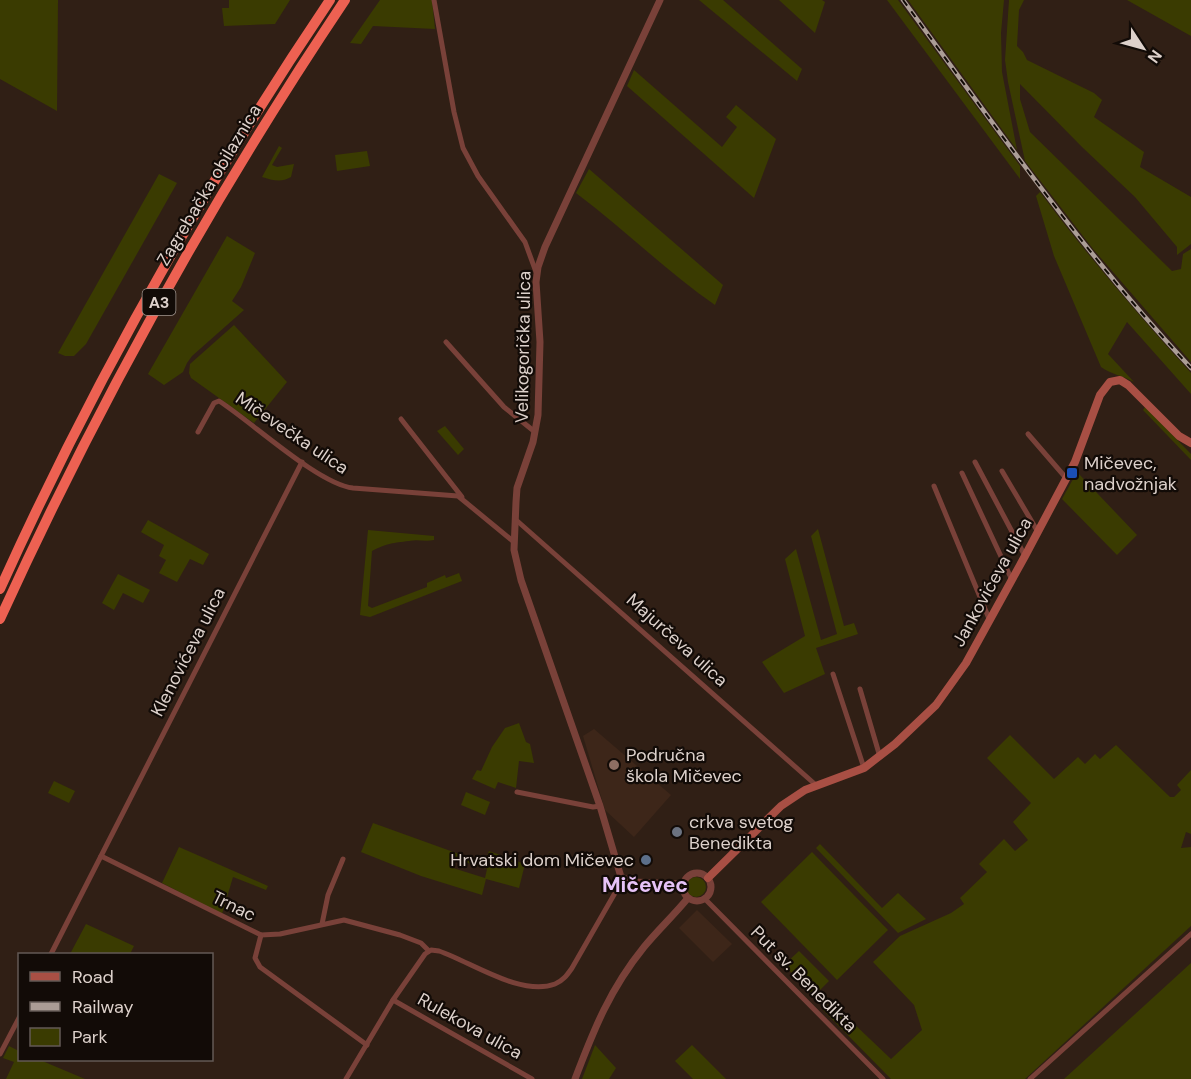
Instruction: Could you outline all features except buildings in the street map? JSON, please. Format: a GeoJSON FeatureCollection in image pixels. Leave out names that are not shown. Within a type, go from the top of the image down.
{"type":"FeatureCollection","features":[{"type":"Feature","properties":{"kind":"highway","name":"Zagrebačka obilaznica"},"geometry":{"type":"LineString","coordinates":[[0,589],[72,438],[146,299],[253,118],[330,0]]}},
{"type":"Feature","properties":{"kind":"highway","name":"Zagrebačka obilaznica"},"geometry":{"type":"LineString","coordinates":[[0,620],[75,462],[158,304],[264,125],[345,0]]}},
{"type":"Feature","properties":{"kind":"main road","name":"Jankovićeva ulica"},"geometry":{"type":"LineString","coordinates":[[708,878],[793,796],[864,768],[936,705],[966,663],[1038,532],[1085,439],[1100,395],[1108,384],[1116,380],[1128,385],[1179,436],[1191,443]]}},
{"type":"Feature","properties":{"kind":"street"},"geometry":{"type":"LineString","coordinates":[[434,0],[454,112],[463,148],[478,176],[525,242],[537,274]]}},
{"type":"Feature","properties":{"kind":"street","name":"Velikogorička ulica"},"geometry":{"type":"LineString","coordinates":[[623,879],[600,806],[521,580],[514,542],[514,518],[517,488],[536,432],[540,376],[537,274],[545,247],[660,0]]}},
{"type":"Feature","properties":{"kind":"street"},"geometry":{"type":"LineString","coordinates":[[446,342],[504,407],[536,432]]}},
{"type":"Feature","properties":{"kind":"street","name":"Mičevečka ulica"},"geometry":{"type":"LineString","coordinates":[[198,432],[214,403],[219,401],[302,462],[338,485],[463,498]]}},
{"type":"Feature","properties":{"kind":"street"},"geometry":{"type":"LineString","coordinates":[[401,419],[463,498],[514,542]]}},
{"type":"Feature","properties":{"kind":"street"},"geometry":{"type":"LineString","coordinates":[[1028,434],[1066,478]]}},
{"type":"Feature","properties":{"kind":"street","name":"Klenovićeva ulica"},"geometry":{"type":"LineString","coordinates":[[52,953],[302,462]]}},
{"type":"Feature","properties":{"kind":"street"},"geometry":{"type":"LineString","coordinates":[[975,462],[1025,556]]}},
{"type":"Feature","properties":{"kind":"street"},"geometry":{"type":"LineString","coordinates":[[1002,471],[1038,532]]}},
{"type":"Feature","properties":{"kind":"street"},"geometry":{"type":"LineString","coordinates":[[962,473],[1012,580]]}},
{"type":"Feature","properties":{"kind":"street"},"geometry":{"type":"LineString","coordinates":[[934,486],[990,621]]}},
{"type":"Feature","properties":{"kind":"street","name":"Majurčeva ulica"},"geometry":{"type":"LineString","coordinates":[[514,518],[817,786]]}},
{"type":"Feature","properties":{"kind":"street"},"geometry":{"type":"LineString","coordinates":[[833,674],[864,768]]}},
{"type":"Feature","properties":{"kind":"street"},"geometry":{"type":"LineString","coordinates":[[860,689],[879,757]]}},
{"type":"Feature","properties":{"kind":"street"},"geometry":{"type":"LineString","coordinates":[[517,792],[593,807],[600,806]]}},
{"type":"Feature","properties":{"kind":"street","name":"Trnac"},"geometry":{"type":"LineString","coordinates":[[101,856],[261,935],[280,934],[344,920],[365,924],[420,944],[429,951],[435,950],[453,956],[507,980],[537,986],[555,984],[572,968],[623,879]]}},
{"type":"Feature","properties":{"kind":"street"},"geometry":{"type":"LineString","coordinates":[[322,924],[328,895],[343,859]]}},
{"type":"Feature","properties":{"kind":"street"},"geometry":{"type":"LineString","coordinates":[[692,874],[701,874],[708,878],[711,890],[705,899],[695,902],[688,898],[683,884],[688,877],[692,874]]}},
{"type":"Feature","properties":{"kind":"street"},"geometry":{"type":"LineString","coordinates":[[623,879],[633,882],[683,884]]}},
{"type":"Feature","properties":{"kind":"street"},"geometry":{"type":"LineString","coordinates":[[575,1079],[596,1023],[612,993],[643,947],[688,898]]}},
{"type":"Feature","properties":{"kind":"street","name":"Put sv. Benedikta"},"geometry":{"type":"LineString","coordinates":[[705,899],[883,1079]]}},
{"type":"Feature","properties":{"kind":"street"},"geometry":{"type":"LineString","coordinates":[[1030,1079],[1191,934]]}},
{"type":"Feature","properties":{"kind":"street"},"geometry":{"type":"LineString","coordinates":[[261,935],[255,958],[261,967],[367,1045]]}},
{"type":"Feature","properties":{"kind":"street"},"geometry":{"type":"LineString","coordinates":[[348,1079],[393,1000],[422,957],[429,951]]}},
{"type":"Feature","properties":{"kind":"street","name":"Rulekova ulica"},"geometry":{"type":"LineString","coordinates":[[393,1000],[532,1079]]}},
{"type":"Feature","properties":{"kind":"street"},"geometry":{"type":"LineString","coordinates":[[0,1054],[18,1020]]}},
{"type":"Feature","properties":{"kind":"shaded area","name":"Područna škola Mičevec"},"geometry":{"type":"Polygon","coordinates":[[[594,729],[671,795],[634,837],[605,810],[583,736],[594,729]]]}},
{"type":"Feature","properties":{"kind":"shaded area"},"geometry":{"type":"Polygon","coordinates":[[[697,910],[732,944],[713,962],[679,928],[697,910]]]}},
{"type":"Feature","properties":{"kind":"green space"},"geometry":{"type":"Polygon","coordinates":[[[0,0],[58,0],[57,111],[0,79],[0,0]]]}},
{"type":"Feature","properties":{"kind":"green space"},"geometry":{"type":"Polygon","coordinates":[[[229,0],[290,0],[275,24],[224,26],[222,8],[229,8],[229,0]]]}},
{"type":"Feature","properties":{"kind":"green space"},"geometry":{"type":"Polygon","coordinates":[[[380,0],[432,0],[435,29],[373,26],[361,44],[350,43],[380,0]]]}},
{"type":"Feature","properties":{"kind":"green space"},"geometry":{"type":"Polygon","coordinates":[[[699,0],[723,0],[802,69],[797,81],[699,0]]]}},
{"type":"Feature","properties":{"kind":"green space"},"geometry":{"type":"Polygon","coordinates":[[[779,0],[822,0],[825,2],[815,33],[779,0]]]}},
{"type":"Feature","properties":{"kind":"green space"},"geometry":{"type":"Polygon","coordinates":[[[887,0],[898,0],[1020,166],[1020,179],[887,0]]]}},
{"type":"Feature","properties":{"kind":"green space"},"geometry":{"type":"Polygon","coordinates":[[[908,0],[1004,0],[1001,33],[1002,72],[1017,150],[908,0]]]}},
{"type":"Feature","properties":{"kind":"green space"},"geometry":{"type":"Polygon","coordinates":[[[1009,0],[1024,0],[1019,10],[1017,46],[1027,60],[1094,93],[1102,100],[1094,117],[1144,152],[1140,167],[1191,197],[1191,244],[1177,255],[1177,247],[1135,197],[1020,84],[1020,99],[1030,132],[1172,271],[1181,269],[1183,254],[1191,249],[1191,362],[1093,249],[1025,161],[1005,60],[1009,0]]]}},
{"type":"Feature","properties":{"kind":"green space"},"geometry":{"type":"Polygon","coordinates":[[[1127,0],[1191,0],[1191,36],[1127,0]]]}},
{"type":"Feature","properties":{"kind":"green space"},"geometry":{"type":"Polygon","coordinates":[[[634,70],[722,147],[737,127],[726,117],[736,105],[776,139],[754,198],[627,86],[634,70]]]}},
{"type":"Feature","properties":{"kind":"green space"},"geometry":{"type":"Polygon","coordinates":[[[279,146],[282,148],[272,165],[277,167],[294,164],[291,177],[273,180],[262,177],[279,146]]]}},
{"type":"Feature","properties":{"kind":"green space"},"geometry":{"type":"Polygon","coordinates":[[[367,151],[370,166],[337,171],[335,155],[367,151]]]}},
{"type":"Feature","properties":{"kind":"green space"},"geometry":{"type":"Polygon","coordinates":[[[589,169],[723,285],[715,305],[576,193],[589,169]]]}},
{"type":"Feature","properties":{"kind":"green space"},"geometry":{"type":"Polygon","coordinates":[[[159,174],[177,183],[86,344],[74,356],[58,353],[159,174]]]}},
{"type":"Feature","properties":{"kind":"green space"},"geometry":{"type":"Polygon","coordinates":[[[1040,192],[1113,284],[1191,373],[1191,394],[1127,322],[1108,354],[1134,382],[1101,367],[1054,256],[1036,196],[1040,192]]]}},
{"type":"Feature","properties":{"kind":"green space"},"geometry":{"type":"Polygon","coordinates":[[[227,236],[255,253],[241,287],[232,301],[244,310],[192,356],[183,372],[164,385],[148,374],[227,236]]]}},
{"type":"Feature","properties":{"kind":"green space"},"geometry":{"type":"Polygon","coordinates":[[[234,325],[287,382],[254,423],[191,378],[189,373],[190,364],[234,325]]]}},
{"type":"Feature","properties":{"kind":"green space"},"geometry":{"type":"Polygon","coordinates":[[[1145,407],[1191,454],[1191,460],[1143,410],[1145,407]]]}},
{"type":"Feature","properties":{"kind":"green space"},"geometry":{"type":"Polygon","coordinates":[[[445,426],[464,449],[458,455],[437,431],[445,426]]]}},
{"type":"Feature","properties":{"kind":"green space"},"geometry":{"type":"Polygon","coordinates":[[[1077,472],[1137,535],[1117,555],[1062,499],[1077,472]]]}},
{"type":"Feature","properties":{"kind":"green space"},"geometry":{"type":"Polygon","coordinates":[[[148,520],[209,554],[203,565],[190,559],[177,582],[159,573],[166,560],[159,556],[164,545],[141,532],[148,520]]]}},
{"type":"Feature","properties":{"kind":"green space"},"geometry":{"type":"Polygon","coordinates":[[[818,529],[844,626],[854,623],[858,634],[816,648],[825,674],[784,693],[762,662],[805,636],[785,559],[796,549],[821,640],[837,634],[811,536],[818,529]]]}},
{"type":"Feature","properties":{"kind":"green space"},"geometry":{"type":"Polygon","coordinates":[[[368,530],[434,536],[434,540],[394,543],[372,551],[368,606],[372,608],[427,587],[427,583],[445,575],[446,578],[459,573],[462,581],[370,617],[360,615],[368,530]]]}},
{"type":"Feature","properties":{"kind":"green space"},"geometry":{"type":"Polygon","coordinates":[[[118,574],[150,590],[143,603],[123,593],[114,610],[102,603],[118,574]]]}},
{"type":"Feature","properties":{"kind":"green space"},"geometry":{"type":"Polygon","coordinates":[[[519,723],[526,742],[530,744],[534,763],[519,761],[516,788],[498,782],[495,789],[472,779],[477,770],[481,771],[492,747],[505,728],[519,723]]]}},
{"type":"Feature","properties":{"kind":"green space"},"geometry":{"type":"Polygon","coordinates":[[[1010,735],[1054,779],[1078,757],[1085,764],[1095,754],[1100,759],[1116,745],[1170,797],[1174,797],[1181,790],[1177,785],[1191,770],[1191,834],[1186,832],[1181,848],[1191,847],[1191,926],[1025,1079],[891,1079],[823,1010],[831,1002],[891,1059],[922,1030],[914,1005],[873,962],[900,936],[951,913],[964,904],[960,898],[987,872],[979,864],[1004,839],[1015,851],[1028,840],[1013,822],[1031,803],[987,758],[1010,735]]]}},
{"type":"Feature","properties":{"kind":"green space"},"geometry":{"type":"Polygon","coordinates":[[[54,781],[75,791],[69,803],[48,793],[54,781]]]}},
{"type":"Feature","properties":{"kind":"green space"},"geometry":{"type":"Polygon","coordinates":[[[466,792],[490,802],[485,815],[461,805],[466,792]]]}},
{"type":"Feature","properties":{"kind":"green space"},"geometry":{"type":"Polygon","coordinates":[[[373,823],[484,863],[489,851],[525,864],[519,888],[486,879],[482,895],[421,876],[361,852],[373,823]],[[456,859],[453,868],[485,878],[487,869],[456,859]]]}},
{"type":"Feature","properties":{"kind":"green space"},"geometry":{"type":"Polygon","coordinates":[[[820,844],[882,908],[898,893],[926,919],[898,933],[816,848],[820,844]]]}},
{"type":"Feature","properties":{"kind":"green space"},"geometry":{"type":"Polygon","coordinates":[[[179,847],[268,886],[266,890],[233,877],[222,914],[162,883],[179,847]]]}},
{"type":"Feature","properties":{"kind":"green space"},"geometry":{"type":"Polygon","coordinates":[[[812,852],[888,930],[837,980],[761,902],[812,852]]]}},
{"type":"Feature","properties":{"kind":"green space"},"geometry":{"type":"Polygon","coordinates":[[[696,877],[703,880],[706,887],[703,894],[696,897],[689,894],[686,887],[689,880],[696,877]]]}},
{"type":"Feature","properties":{"kind":"green space"},"geometry":{"type":"Polygon","coordinates":[[[86,924],[134,946],[130,953],[71,953],[86,924]]]}},
{"type":"Feature","properties":{"kind":"green space"},"geometry":{"type":"Polygon","coordinates":[[[799,951],[829,981],[814,996],[784,965],[799,951]]]}},
{"type":"Feature","properties":{"kind":"green space"},"geometry":{"type":"Polygon","coordinates":[[[1191,963],[1191,1079],[1064,1079],[1191,963]]]}},
{"type":"Feature","properties":{"kind":"green space"},"geometry":{"type":"Polygon","coordinates":[[[595,1045],[616,1068],[609,1079],[582,1079],[595,1045]]]}},
{"type":"Feature","properties":{"kind":"green space"},"geometry":{"type":"Polygon","coordinates":[[[692,1045],[726,1079],[693,1079],[675,1061],[692,1045]]]}},
{"type":"Feature","properties":{"kind":"green space"},"geometry":{"type":"Polygon","coordinates":[[[9,1046],[18,1050],[18,1061],[42,1061],[85,1079],[6,1079],[14,1062],[3,1058],[9,1046]]]}},
{"type":"Feature","properties":{"kind":"railway"},"geometry":{"type":"LineString","coordinates":[[903,0],[1077,235],[1191,368]]}},
{"type":"Feature","properties":{"kind":"place","name":"Mičevec, nadvožnjak"},"geometry":{"type":"Point","coordinates":[1072,473]}},
{"type":"Feature","properties":{"kind":"place","name":"Područna škola Mičevec"},"geometry":{"type":"Point","coordinates":[614,765]}},
{"type":"Feature","properties":{"kind":"place","name":"crkva svetog Benedikta"},"geometry":{"type":"Point","coordinates":[677,832]}},
{"type":"Feature","properties":{"kind":"place","name":"Hrvatski dom Mičevec"},"geometry":{"type":"Point","coordinates":[646,860]}},
{"type":"Feature","properties":{"kind":"district","name":"Mičevec"},"geometry":{"type":"Point","coordinates":[645,885]}}]}
